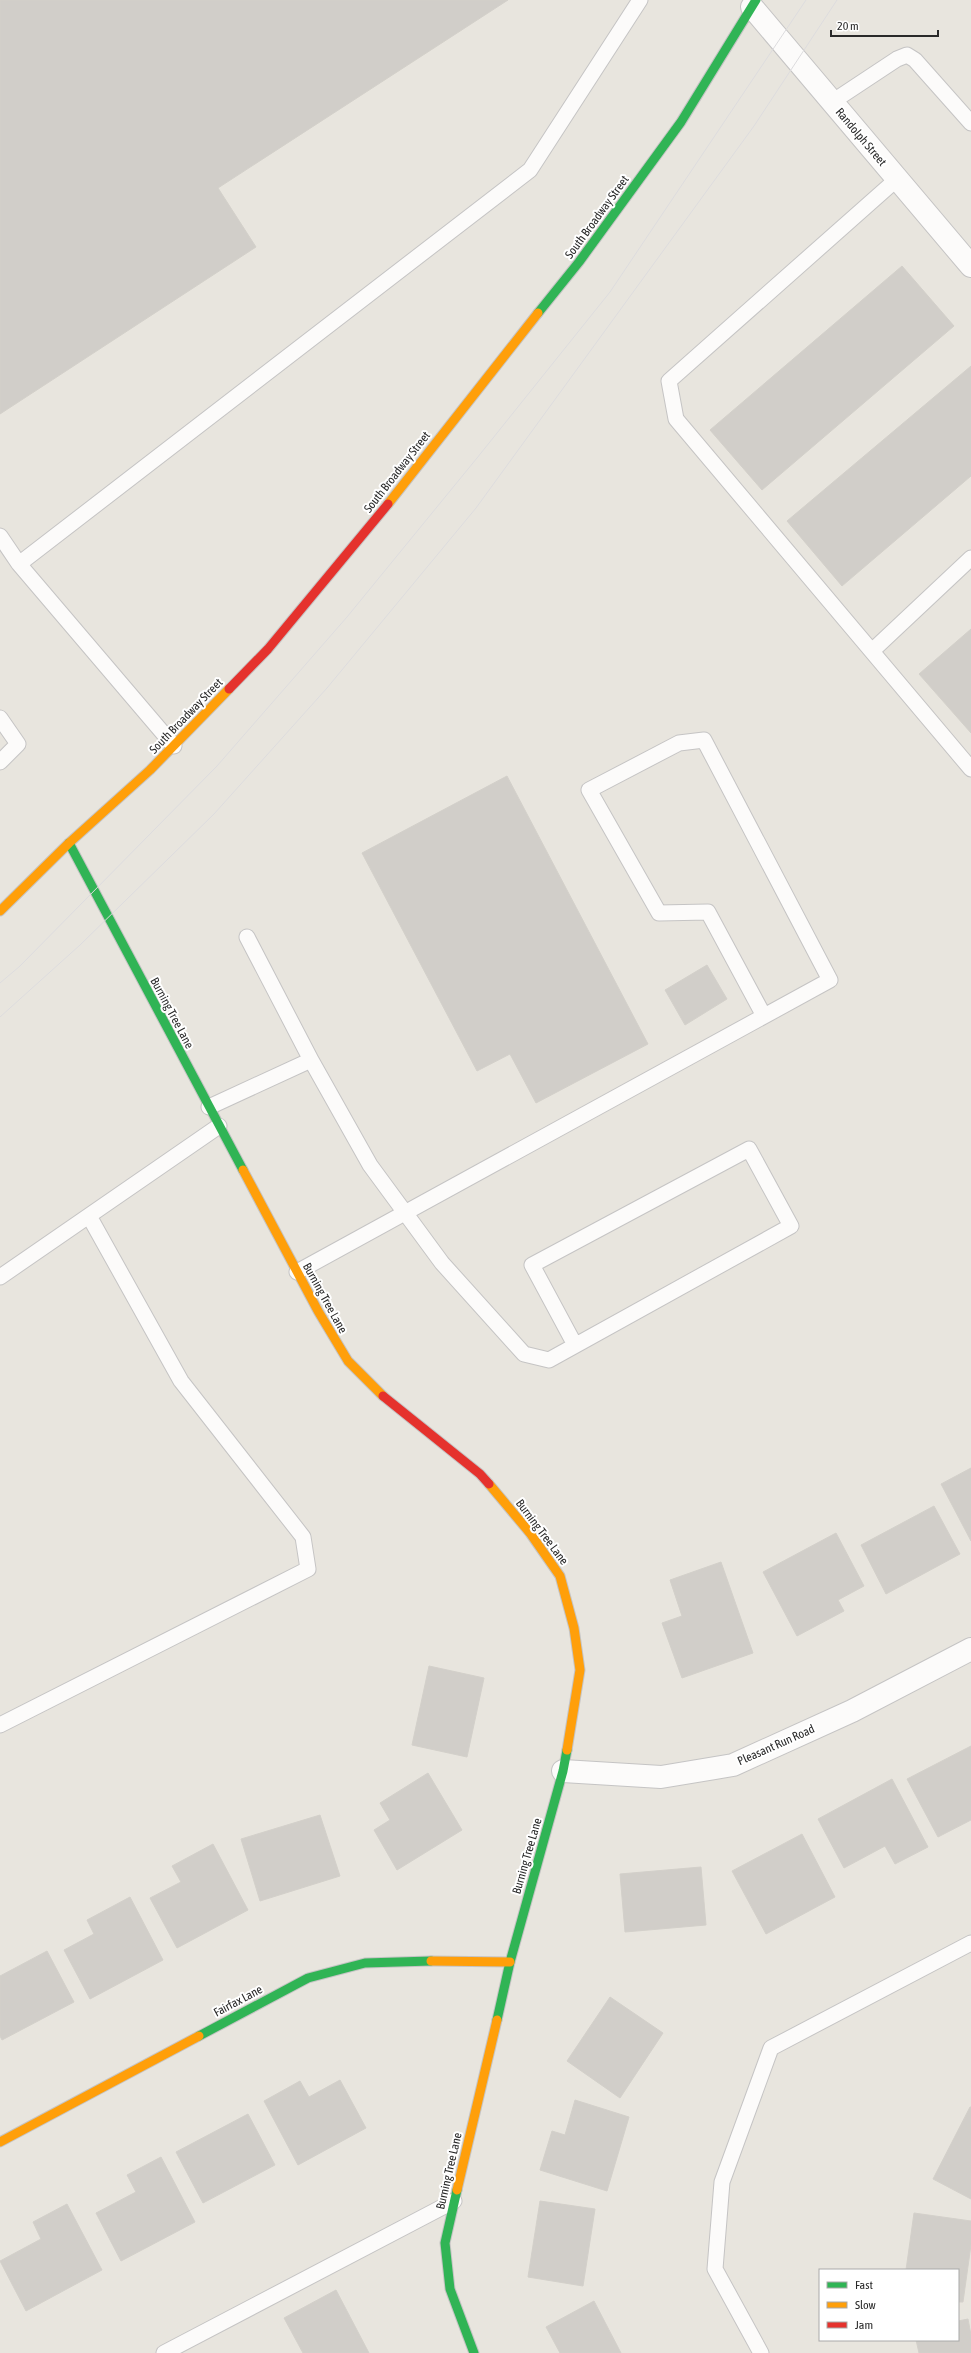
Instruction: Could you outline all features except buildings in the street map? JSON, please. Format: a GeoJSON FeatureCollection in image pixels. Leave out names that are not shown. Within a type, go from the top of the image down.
{"type":"FeatureCollection","features":[{"type":"Feature","properties":{"kind":"street","name":"Randolph Street"},"geometry":{"type":"LineString","coordinates":[[751,2],[832,102],[971,266]]}},
{"type":"Feature","properties":{"kind":"street","name":"South Broadway Street"},"geometry":{"type":"LineString","coordinates":[[0,911],[69,843],[150,770],[174,746],[273,643],[351,550],[580,262],[681,122],[751,2]]}},
{"type":"Feature","properties":{"kind":"street","name":"Burning Tree Lane"},"geometry":{"type":"LineString","coordinates":[[69,843],[297,1272],[348,1361],[380,1393],[480,1474],[530,1533],[560,1576],[574,1628],[580,1670],[564,1771],[510,1962],[445,2243],[450,2289],[474,2353]]}},
{"type":"Feature","properties":{"kind":"street","name":"Pleasant Run Road"},"geometry":{"type":"LineString","coordinates":[[564,1771],[661,1777],[733,1765],[852,1711],[971,1649]]}},
{"type":"Feature","properties":{"kind":"street","name":"Fairfax Lane"},"geometry":{"type":"LineString","coordinates":[[0,2142],[308,1978],[365,1964],[402,1960],[510,1962]]}},
{"type":"Feature","properties":{"kind":"lane"},"geometry":{"type":"LineString","coordinates":[[18,564],[530,170],[640,0]]}},
{"type":"Feature","properties":{"kind":"lane"},"geometry":{"type":"LineString","coordinates":[[832,102],[897,59],[907,55],[915,60],[971,123]]}},
{"type":"Feature","properties":{"kind":"lane"},"geometry":{"type":"LineString","coordinates":[[897,179],[668,381],[676,419],[970,766]]}},
{"type":"Feature","properties":{"kind":"lane"},"geometry":{"type":"LineString","coordinates":[[0,536],[18,564],[174,746]]}},
{"type":"Feature","properties":{"kind":"lane"},"geometry":{"type":"LineString","coordinates":[[872,651],[971,558]]}},
{"type":"Feature","properties":{"kind":"lane"},"geometry":{"type":"LineString","coordinates":[[0,718],[18,744],[0,762]]}},
{"type":"Feature","properties":{"kind":"lane"},"geometry":{"type":"LineString","coordinates":[[297,1272],[830,980],[704,740],[679,743],[589,790],[659,913],[708,912],[764,1016]]}},
{"type":"Feature","properties":{"kind":"lane"},"geometry":{"type":"LineString","coordinates":[[247,937],[370,1165],[442,1263],[524,1354],[549,1360],[575,1344],[791,1226],[749,1149],[532,1265],[575,1344]]}},
{"type":"Feature","properties":{"kind":"lane"},"geometry":{"type":"LineString","coordinates":[[209,1107],[312,1060]]}},
{"type":"Feature","properties":{"kind":"lane"},"geometry":{"type":"LineString","coordinates":[[0,1277],[219,1126]]}},
{"type":"Feature","properties":{"kind":"lane"},"geometry":{"type":"LineString","coordinates":[[0,1725],[308,1569],[303,1537],[181,1381],[89,1216]]}},
{"type":"Feature","properties":{"kind":"lane"},"geometry":{"type":"LineString","coordinates":[[761,2353],[715,2269],[722,2182],[771,2048],[971,1943]]}},
{"type":"Feature","properties":{"kind":"lane"},"geometry":{"type":"LineString","coordinates":[[170,2352],[454,2201]]}},
{"type":"Feature","properties":{"kind":"tram line"},"geometry":{"type":"LineString","coordinates":[[0,983],[20,966],[217,766],[347,617],[610,292],[806,0]]}},
{"type":"Feature","properties":{"kind":"tram line"},"geometry":{"type":"LineString","coordinates":[[0,1017],[80,945],[214,814],[327,688],[476,508],[754,126],[837,0]]}},
{"type":"Feature","properties":{"kind":"traffic: fast"},"geometry":{"type":"LineString","coordinates":[[538,313],[579,262],[681,122],[756,0]]}},
{"type":"Feature","properties":{"kind":"traffic: fast"},"geometry":{"type":"LineString","coordinates":[[69,843],[243,1170]]}},
{"type":"Feature","properties":{"kind":"traffic: fast"},"geometry":{"type":"LineString","coordinates":[[497,2020],[510,1962],[563,1771],[567,1750]]}},
{"type":"Feature","properties":{"kind":"traffic: fast"},"geometry":{"type":"LineString","coordinates":[[199,2036],[308,1978],[365,1963],[431,1961]]}},
{"type":"Feature","properties":{"kind":"traffic: fast"},"geometry":{"type":"LineString","coordinates":[[457,2190],[445,2243],[450,2289],[474,2353]]}},
{"type":"Feature","properties":{"kind":"traffic: slow"},"geometry":{"type":"LineString","coordinates":[[388,504],[538,313]]}},
{"type":"Feature","properties":{"kind":"traffic: slow"},"geometry":{"type":"LineString","coordinates":[[0,911],[69,843],[150,770],[229,689]]}},
{"type":"Feature","properties":{"kind":"traffic: slow"},"geometry":{"type":"LineString","coordinates":[[243,1170],[318,1311],[348,1361],[383,1396]]}},
{"type":"Feature","properties":{"kind":"traffic: slow"},"geometry":{"type":"LineString","coordinates":[[489,1484],[530,1533],[560,1576],[574,1628],[580,1670],[567,1750]]}},
{"type":"Feature","properties":{"kind":"traffic: slow"},"geometry":{"type":"LineString","coordinates":[[431,1961],[510,1962]]}},
{"type":"Feature","properties":{"kind":"traffic: slow"},"geometry":{"type":"LineString","coordinates":[[457,2190],[497,2020]]}},
{"type":"Feature","properties":{"kind":"traffic: slow"},"geometry":{"type":"LineString","coordinates":[[0,2142],[199,2036]]}},
{"type":"Feature","properties":{"kind":"traffic: jam"},"geometry":{"type":"LineString","coordinates":[[229,689],[268,649],[388,504]]}},
{"type":"Feature","properties":{"kind":"traffic: jam"},"geometry":{"type":"LineString","coordinates":[[383,1396],[480,1474],[489,1484]]}}]}
